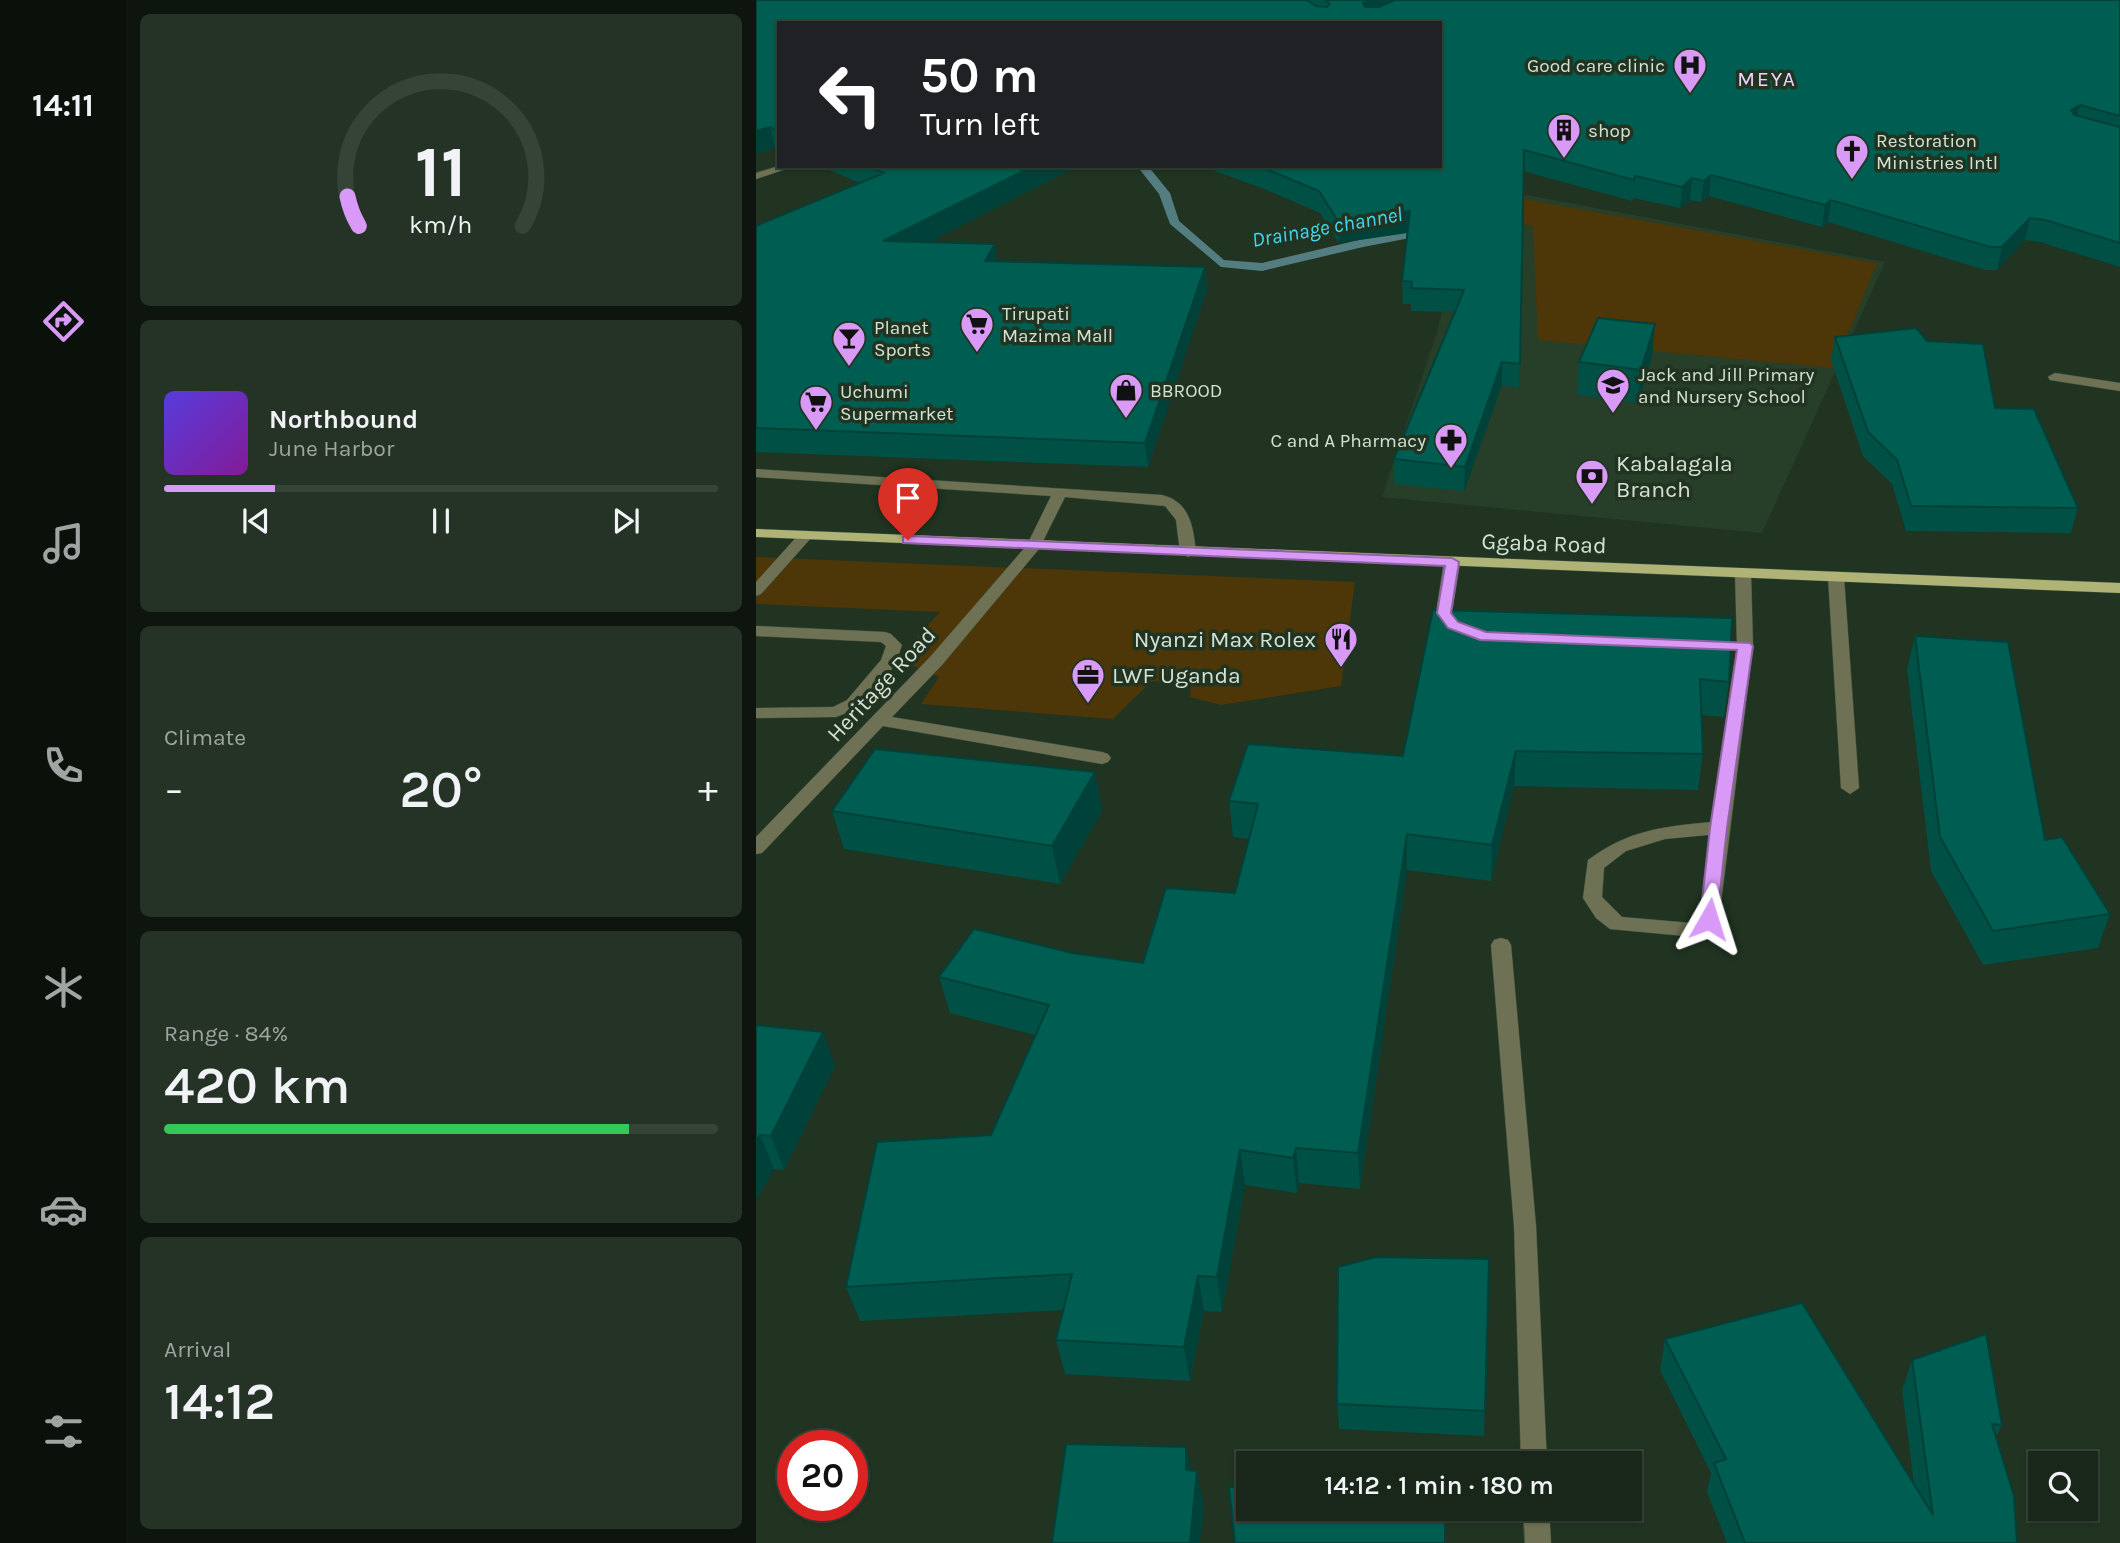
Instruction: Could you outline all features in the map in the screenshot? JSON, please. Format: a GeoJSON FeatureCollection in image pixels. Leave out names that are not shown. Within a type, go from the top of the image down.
{"type":"FeatureCollection","features":[{"type":"Feature","properties":{"kind":"main road","name":"Ggaba Road"},"geometry":{"type":"LineString","coordinates":[[756,533],[2120,589]]}},
{"type":"Feature","properties":{"kind":"street"},"geometry":{"type":"LineString","coordinates":[[756,176],[783,168]]}},
{"type":"Feature","properties":{"kind":"street"},"geometry":{"type":"LineString","coordinates":[[2055,377],[2120,387]]}},
{"type":"Feature","properties":{"kind":"street"},"geometry":{"type":"LineString","coordinates":[[756,473],[1059,492],[1171,502],[1185,518],[1188,552]]}},
{"type":"Feature","properties":{"kind":"street","name":"Heritage Road"},"geometry":{"type":"LineString","coordinates":[[756,848],[936,661],[1034,546],[1059,492]]}},
{"type":"Feature","properties":{"kind":"street"},"geometry":{"type":"LineString","coordinates":[[756,591],[806,535]]}},
{"type":"Feature","properties":{"kind":"street"},"geometry":{"type":"LineString","coordinates":[[1452,562],[1444,613],[1453,625],[1474,633]]}},
{"type":"Feature","properties":{"kind":"street"},"geometry":{"type":"LineString","coordinates":[[1719,828],[1665,833],[1619,846],[1594,865],[1592,898],[1617,924],[1695,930],[1709,919],[1719,828],[1738,646],[1742,574]]}},
{"type":"Feature","properties":{"kind":"street"},"geometry":{"type":"LineString","coordinates":[[1836,577],[1850,788]]}},
{"type":"Feature","properties":{"kind":"street"},"geometry":{"type":"LineString","coordinates":[[756,631],[885,638],[894,645],[888,661],[853,704],[836,712],[756,713]]}},
{"type":"Feature","properties":{"kind":"street"},"geometry":{"type":"LineString","coordinates":[[879,720],[1102,758]]}},
{"type":"Feature","properties":{"kind":"street"},"geometry":{"type":"LineString","coordinates":[[1501,944],[1525,1226],[1534,1451]]}},
{"type":"Feature","properties":{"kind":"street"},"geometry":{"type":"LineString","coordinates":[[1537,1521],[1538,1543]]}},
{"type":"Feature","properties":{"kind":"shaded area","name":"Jack and Jill Primary and Nursery School"},"geometry":{"type":"Polygon","coordinates":[[[1473,185],[1885,262],[1762,533],[1382,497],[1437,332],[1473,185]]]}},
{"type":"Feature","properties":{"kind":"shaded area"},"geometry":{"type":"Polygon","coordinates":[[[1495,194],[1877,263],[1834,368],[1538,340],[1533,226],[1490,219],[1495,194]]]}},
{"type":"Feature","properties":{"kind":"shaded area"},"geometry":{"type":"Polygon","coordinates":[[[756,557],[1355,582],[1341,686],[1221,705],[1190,697],[1191,685],[1152,681],[1113,719],[921,704],[939,677],[897,659],[940,612],[756,604],[756,557]]]}},
{"type":"Feature","properties":{"kind":"building"},"geometry":{"type":"Polygon","coordinates":[[[756,0],[1307,0],[1316,6],[1327,7],[1330,4],[1325,0],[1371,0],[1363,3],[1365,7],[1379,7],[1395,0],[2120,0],[2120,116],[2080,105],[2071,110],[2074,115],[2120,127],[2120,243],[2030,218],[2002,247],[1990,247],[1831,200],[1825,205],[1711,175],[1704,181],[1692,178],[1682,187],[1635,176],[1634,180],[1524,150],[1520,364],[1502,362],[1465,467],[1394,459],[1464,290],[1411,288],[1412,282],[1402,281],[1410,211],[1338,221],[1319,191],[1264,168],[1442,168],[1442,21],[777,21],[777,130],[770,127],[756,131],[756,0]]]}},
{"type":"Feature","properties":{"kind":"building","name":"Tirupati Mazima Mall"},"geometry":{"type":"Polygon","coordinates":[[[872,168],[1029,168],[883,241],[995,244],[985,261],[1205,267],[1145,443],[756,428],[756,226],[884,173],[872,168]]]}},
{"type":"Feature","properties":{"kind":"building"},"geometry":{"type":"Polygon","coordinates":[[[1598,318],[1655,324],[1641,370],[1579,362],[1598,318]]]}},
{"type":"Feature","properties":{"kind":"building"},"geometry":{"type":"Polygon","coordinates":[[[1916,328],[1927,341],[1983,344],[1995,408],[2034,409],[2078,508],[1911,506],[1897,460],[1868,432],[1835,337],[1916,328]]]}},
{"type":"Feature","properties":{"kind":"building"},"geometry":{"type":"Polygon","coordinates":[[[1433,610],[1732,618],[1729,682],[1700,679],[1703,754],[1516,751],[1492,845],[1407,834],[1358,1153],[1296,1148],[1293,1158],[1240,1150],[1217,1277],[1198,1276],[1184,1347],[1056,1340],[1072,1274],[846,1287],[877,1142],[991,1135],[1049,1005],[939,977],[974,929],[1072,953],[1143,963],[1166,888],[1235,893],[1258,804],[1229,801],[1248,744],[1403,756],[1433,610]]]}},
{"type":"Feature","properties":{"kind":"building"},"geometry":{"type":"Polygon","coordinates":[[[1915,636],[2008,642],[2045,840],[2062,837],[2110,914],[1993,931],[1940,837],[1915,636]]]}},
{"type":"Feature","properties":{"kind":"building"},"geometry":{"type":"Polygon","coordinates":[[[875,749],[1095,772],[1052,846],[832,811],[875,749]]]}},
{"type":"Feature","properties":{"kind":"building"},"geometry":{"type":"Polygon","coordinates":[[[756,1025],[823,1032],[771,1136],[760,1135],[756,1142],[756,1025]]]}},
{"type":"Feature","properties":{"kind":"building"},"geometry":{"type":"Polygon","coordinates":[[[1376,1257],[1489,1259],[1485,1411],[1337,1404],[1338,1267],[1376,1257]]]}},
{"type":"Feature","properties":{"kind":"building"},"geometry":{"type":"Polygon","coordinates":[[[1802,1303],[1933,1515],[1912,1360],[1986,1334],[2002,1425],[1992,1424],[2014,1496],[2017,1543],[1745,1543],[1714,1463],[1726,1459],[1665,1339],[1802,1303]]]}},
{"type":"Feature","properties":{"kind":"building"},"geometry":{"type":"Polygon","coordinates":[[[1066,1444],[1186,1447],[1186,1470],[1197,1471],[1190,1543],[1052,1543],[1066,1444]]]}},
{"type":"Feature","properties":{"kind":"building"},"geometry":{"type":"Polygon","coordinates":[[[1229,1487],[1236,1487],[1236,1521],[1445,1521],[1445,1543],[1235,1543],[1229,1487]]]}},
{"type":"Feature","properties":{"kind":"waterway","name":"Drainage channel"},"geometry":{"type":"LineString","coordinates":[[1144,168],[1164,193],[1174,222],[1221,263],[1262,267],[1363,243],[1431,231]]}},
{"type":"Feature","properties":{"kind":"place","name":"Good care clinic"},"geometry":{"type":"Point","coordinates":[1690,95]}},
{"type":"Feature","properties":{"kind":"place","name":"shop"},"geometry":{"type":"Point","coordinates":[1564,160]}},
{"type":"Feature","properties":{"kind":"place","name":"Restoration Ministries Intl"},"geometry":{"type":"Point","coordinates":[1852,181]}},
{"type":"Feature","properties":{"kind":"place","name":"Tirupati Mazima Mall"},"geometry":{"type":"Point","coordinates":[977,354]}},
{"type":"Feature","properties":{"kind":"place","name":"Planet Sports"},"geometry":{"type":"Point","coordinates":[849,368]}},
{"type":"Feature","properties":{"kind":"place","name":"Jack and Jill Primary and Nursery School"},"geometry":{"type":"Point","coordinates":[1613,415]}},
{"type":"Feature","properties":{"kind":"place","name":"BBROOD"},"geometry":{"type":"Point","coordinates":[1126,420]}},
{"type":"Feature","properties":{"kind":"place","name":"Uchumi Supermarket"},"geometry":{"type":"Point","coordinates":[816,432]}},
{"type":"Feature","properties":{"kind":"place","name":"C and A Pharmacy"},"geometry":{"type":"Point","coordinates":[1451,470]}},
{"type":"Feature","properties":{"kind":"place","name":"Kabalagala Branch"},"geometry":{"type":"Point","coordinates":[1592,506]}},
{"type":"Feature","properties":{"kind":"place","name":"Nyanzi Max Rolex"},"geometry":{"type":"Point","coordinates":[1341,669]}},
{"type":"Feature","properties":{"kind":"place","name":"LWF Uganda"},"geometry":{"type":"Point","coordinates":[1088,705]}},
{"type":"Feature","properties":{"kind":"district","name":"MEYA"},"geometry":{"type":"Point","coordinates":[1767,79]}},
{"type":"Feature","properties":{"kind":"route"},"geometry":{"type":"LineString","coordinates":[[908,540],[1452,562],[1444,613],[1453,625],[1485,636],[1745,646],[1709,919]]}}]}
